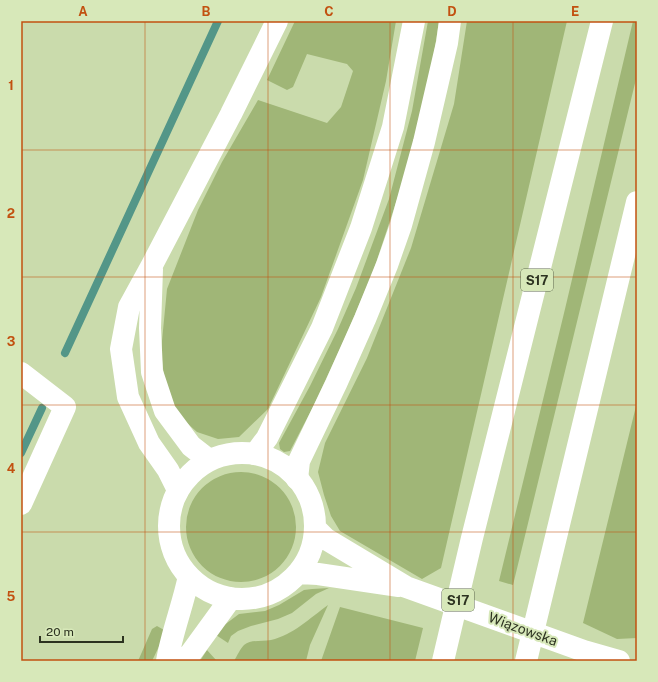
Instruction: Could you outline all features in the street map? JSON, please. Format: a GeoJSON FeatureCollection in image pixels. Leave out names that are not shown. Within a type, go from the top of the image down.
{"type":"FeatureCollection","features":[{"type":"Feature","properties":{"kind":"main road"},"geometry":{"type":"LineString","coordinates":[[178,490],[168,470],[149,443],[128,397],[122,349],[129,307],[231,114],[277,21]]}},
{"type":"Feature","properties":{"kind":"main road"},"geometry":{"type":"LineString","coordinates":[[255,454],[267,438],[322,328],[361,228],[393,127],[414,21]]}},
{"type":"Feature","properties":{"kind":"main road"},"geometry":{"type":"LineString","coordinates":[[297,479],[299,460],[336,384],[365,319],[402,225],[424,142],[447,43],[450,21]]}},
{"type":"Feature","properties":{"kind":"main road","name":"S17"},"geometry":{"type":"LineString","coordinates":[[443,661],[472,538],[602,21]]}},
{"type":"Feature","properties":{"kind":"main road"},"geometry":{"type":"LineString","coordinates":[[526,661],[637,202]]}},
{"type":"Feature","properties":{"kind":"main road"},"geometry":{"type":"LineString","coordinates":[[152,265],[150,328],[152,372],[165,411],[191,446],[209,460]]}},
{"type":"Feature","properties":{"kind":"main road"},"geometry":{"type":"LineString","coordinates":[[21,373],[65,407],[21,504]]}},
{"type":"Feature","properties":{"kind":"main road"},"geometry":{"type":"LineString","coordinates":[[232,453],[255,454],[284,466],[297,479],[305,490],[311,502],[314,514],[315,528],[313,540],[305,563],[289,582],[268,594],[243,599],[231,598],[208,590],[189,576],[180,564],[173,550],[169,535],[169,519],[172,504],[178,490],[186,478],[197,468],[209,460],[232,453]]}},
{"type":"Feature","properties":{"kind":"main road","name":"Wiązowska"},"geometry":{"type":"LineString","coordinates":[[315,528],[326,539],[406,587],[584,651],[619,661]]}},
{"type":"Feature","properties":{"kind":"main road","name":"Wiązowska"},"geometry":{"type":"LineString","coordinates":[[298,573],[318,574],[406,587]]}},
{"type":"Feature","properties":{"kind":"main road"},"geometry":{"type":"LineString","coordinates":[[166,661],[170,643],[185,596],[189,576]]}},
{"type":"Feature","properties":{"kind":"main road"},"geometry":{"type":"LineString","coordinates":[[183,661],[231,598]]}},
{"type":"Feature","properties":{"kind":"green space"},"geometry":{"type":"Polygon","coordinates":[[[295,21],[396,21],[386,81],[363,180],[321,297],[268,409],[239,437],[218,439],[197,432],[178,415],[165,385],[161,351],[167,289],[198,210],[222,162],[258,100],[327,123],[341,107],[353,71],[347,64],[307,54],[293,87],[287,90],[267,80],[295,21]]]}},
{"type":"Feature","properties":{"kind":"green space"},"geometry":{"type":"Polygon","coordinates":[[[428,21],[439,21],[431,73],[409,163],[373,272],[313,407],[290,451],[284,452],[280,449],[279,443],[310,386],[338,329],[356,288],[389,199],[412,111],[428,21]]]}},
{"type":"Feature","properties":{"kind":"green space"},"geometry":{"type":"Polygon","coordinates":[[[467,21],[567,21],[441,568],[422,579],[340,531],[331,516],[318,472],[325,443],[367,358],[411,248],[454,104],[467,21]]]}},
{"type":"Feature","properties":{"kind":"green space"},"geometry":{"type":"Polygon","coordinates":[[[633,21],[637,21],[637,75],[513,585],[499,581],[633,21]]]}},
{"type":"Feature","properties":{"kind":"green space"},"geometry":{"type":"Polygon","coordinates":[[[637,402],[637,638],[617,639],[583,623],[637,402]]]}},
{"type":"Feature","properties":{"kind":"green space"},"geometry":{"type":"Polygon","coordinates":[[[241,472],[252,473],[262,477],[280,488],[291,506],[295,516],[295,538],[291,548],[280,566],[262,577],[252,581],[241,582],[230,581],[220,577],[202,566],[191,548],[187,538],[186,527],[187,516],[191,506],[202,488],[220,477],[230,473],[241,472]]]}},
{"type":"Feature","properties":{"kind":"green space"},"geometry":{"type":"Polygon","coordinates":[[[329,588],[316,594],[292,613],[278,619],[238,631],[231,636],[228,643],[216,635],[223,626],[239,614],[265,611],[279,605],[304,590],[329,588]]]}},
{"type":"Feature","properties":{"kind":"green space"},"geometry":{"type":"Polygon","coordinates":[[[328,605],[310,645],[306,661],[234,661],[241,648],[247,643],[279,638],[301,626],[328,605]]]}},
{"type":"Feature","properties":{"kind":"green space"},"geometry":{"type":"Polygon","coordinates":[[[340,607],[423,628],[415,661],[321,661],[340,607]]]}},
{"type":"Feature","properties":{"kind":"green space"},"geometry":{"type":"Polygon","coordinates":[[[157,626],[164,630],[162,640],[152,661],[138,661],[152,629],[157,626]]]}},
{"type":"Feature","properties":{"kind":"green space"},"geometry":{"type":"Polygon","coordinates":[[[207,650],[216,660],[215,661],[200,661],[207,650]]]}},
{"type":"Feature","properties":{"kind":"waterway"},"geometry":{"type":"LineString","coordinates":[[65,353],[218,21]]}},
{"type":"Feature","properties":{"kind":"waterway"},"geometry":{"type":"LineString","coordinates":[[21,453],[42,408]]}}]}
